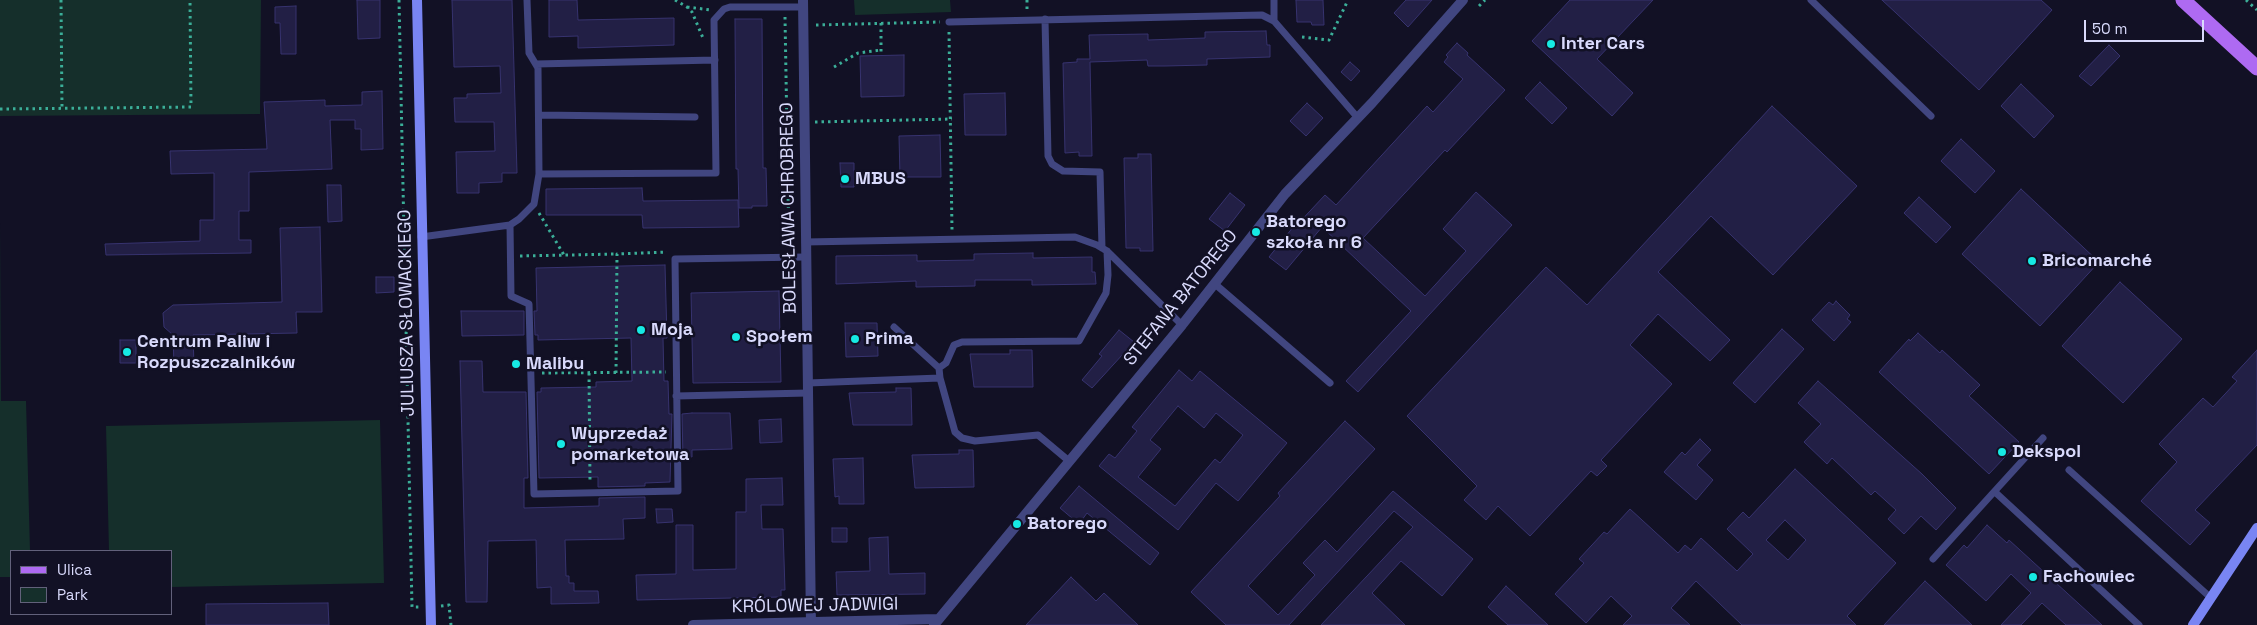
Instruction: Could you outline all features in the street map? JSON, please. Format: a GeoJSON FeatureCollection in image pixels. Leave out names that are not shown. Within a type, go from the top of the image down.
{"type":"FeatureCollection","features":[{"type":"Feature","properties":{"kind":"main road"},"geometry":{"type":"LineString","coordinates":[[2183,0],[2257,68]]}},
{"type":"Feature","properties":{"kind":"street","name":"JULIUSZA SŁOWACKIEGO"},"geometry":{"type":"LineString","coordinates":[[417,0],[421,237],[432,625]]}},
{"type":"Feature","properties":{"kind":"street","name":"STEFANA BATOREGO"},"geometry":{"type":"LineString","coordinates":[[936,622],[1182,325],[1286,194],[1358,118],[1463,0]]}},
{"type":"Feature","properties":{"kind":"street","name":"BOLESŁAWA CHROBREGO"},"geometry":{"type":"LineString","coordinates":[[803,3],[811,623]]}},
{"type":"Feature","properties":{"kind":"street"},"geometry":{"type":"LineString","coordinates":[[2197,624],[2211,598],[2257,528]]}},
{"type":"Feature","properties":{"kind":"street","name":"KRÓLOWEJ JADWIGI"},"geometry":{"type":"LineString","coordinates":[[693,625],[936,622]]}},
{"type":"Feature","properties":{"kind":"lane"},"geometry":{"type":"LineString","coordinates":[[421,237],[510,225],[534,204],[539,174],[538,68],[529,53],[527,0]]}},
{"type":"Feature","properties":{"kind":"lane"},"geometry":{"type":"LineString","coordinates":[[1274,0],[1274,21]]}},
{"type":"Feature","properties":{"kind":"lane"},"geometry":{"type":"LineString","coordinates":[[1811,0],[1931,116]]}},
{"type":"Feature","properties":{"kind":"lane"},"geometry":{"type":"LineString","coordinates":[[539,174],[716,173],[714,20],[724,9],[730,7],[785,7],[803,3]]}},
{"type":"Feature","properties":{"kind":"lane"},"geometry":{"type":"LineString","coordinates":[[949,22],[1254,14],[1267,16],[1274,21],[1358,118]]}},
{"type":"Feature","properties":{"kind":"lane"},"geometry":{"type":"LineString","coordinates":[[939,368],[946,363],[954,345],[962,342],[1079,341],[1106,293],[1108,275],[1104,249],[1100,172],[1062,171],[1052,164],[1048,156],[1045,20]]}},
{"type":"Feature","properties":{"kind":"lane"},"geometry":{"type":"LineString","coordinates":[[536,64],[715,60]]}},
{"type":"Feature","properties":{"kind":"lane"},"geometry":{"type":"LineString","coordinates":[[539,115],[695,117]]}},
{"type":"Feature","properties":{"kind":"lane"},"geometry":{"type":"LineString","coordinates":[[510,225],[511,296],[529,304],[534,494],[678,492],[675,259],[805,257]]}},
{"type":"Feature","properties":{"kind":"lane"},"geometry":{"type":"LineString","coordinates":[[805,242],[1064,236],[1083,239],[1104,249],[1182,325]]}},
{"type":"Feature","properties":{"kind":"lane"},"geometry":{"type":"LineString","coordinates":[[1215,284],[1330,383]]}},
{"type":"Feature","properties":{"kind":"lane"},"geometry":{"type":"LineString","coordinates":[[894,327],[939,368],[955,432],[962,438],[975,441],[1038,435],[1069,461]]}},
{"type":"Feature","properties":{"kind":"lane"},"geometry":{"type":"LineString","coordinates":[[676,396],[940,378]]}},
{"type":"Feature","properties":{"kind":"lane"},"geometry":{"type":"LineString","coordinates":[[1933,559],[2043,438]]}},
{"type":"Feature","properties":{"kind":"lane"},"geometry":{"type":"LineString","coordinates":[[2069,470],[2211,598]]}},
{"type":"Feature","properties":{"kind":"lane"},"geometry":{"type":"LineString","coordinates":[[1995,492],[2139,625]]}},
{"type":"Feature","properties":{"kind":"path"},"geometry":{"type":"LineString","coordinates":[[60,0],[62,108]]}},
{"type":"Feature","properties":{"kind":"path"},"geometry":{"type":"LineString","coordinates":[[0,109],[191,107],[190,0]]}},
{"type":"Feature","properties":{"kind":"path"},"geometry":{"type":"LineString","coordinates":[[399,0],[412,607]]}},
{"type":"Feature","properties":{"kind":"path"},"geometry":{"type":"LineString","coordinates":[[675,0],[687,7],[694,16],[703,40]]}},
{"type":"Feature","properties":{"kind":"path"},"geometry":{"type":"LineString","coordinates":[[1287,36],[1329,40],[1348,0]]}},
{"type":"Feature","properties":{"kind":"path"},"geometry":{"type":"LineString","coordinates":[[1480,6],[1485,0]]}},
{"type":"Feature","properties":{"kind":"path"},"geometry":{"type":"LineString","coordinates":[[2246,0],[2257,10]]}},
{"type":"Feature","properties":{"kind":"path"},"geometry":{"type":"LineString","coordinates":[[687,7],[710,9],[714,20]]}},
{"type":"Feature","properties":{"kind":"path"},"geometry":{"type":"LineString","coordinates":[[785,7],[789,257]]}},
{"type":"Feature","properties":{"kind":"path"},"geometry":{"type":"LineString","coordinates":[[802,25],[949,22],[952,119],[952,238]]}},
{"type":"Feature","properties":{"kind":"path"},"geometry":{"type":"LineString","coordinates":[[881,23],[881,55]]}},
{"type":"Feature","properties":{"kind":"path"},"geometry":{"type":"LineString","coordinates":[[834,67],[858,53],[881,50]]}},
{"type":"Feature","properties":{"kind":"path"},"geometry":{"type":"LineString","coordinates":[[804,122],[952,119]]}},
{"type":"Feature","properties":{"kind":"path"},"geometry":{"type":"LineString","coordinates":[[534,204],[565,255]]}},
{"type":"Feature","properties":{"kind":"path"},"geometry":{"type":"LineString","coordinates":[[510,256],[672,252],[675,259]]}},
{"type":"Feature","properties":{"kind":"path"},"geometry":{"type":"LineString","coordinates":[[616,373],[617,254]]}},
{"type":"Feature","properties":{"kind":"path"},"geometry":{"type":"LineString","coordinates":[[531,373],[676,372]]}},
{"type":"Feature","properties":{"kind":"path"},"geometry":{"type":"LineString","coordinates":[[589,373],[591,493]]}},
{"type":"Feature","properties":{"kind":"path"},"geometry":{"type":"LineString","coordinates":[[443,606],[448,606],[451,625]]}},
{"type":"Feature","properties":{"kind":"green space"},"geometry":{"type":"Polygon","coordinates":[[[0,0],[261,0],[260,114],[0,116],[0,0]]]}},
{"type":"Feature","properties":{"kind":"green space"},"geometry":{"type":"Polygon","coordinates":[[[854,0],[950,0],[951,12],[855,15],[854,0]]]}},
{"type":"Feature","properties":{"kind":"green space"},"geometry":{"type":"Polygon","coordinates":[[[0,222],[1,401],[26,401],[30,550],[10,550],[10,577],[0,577],[0,222]]]}},
{"type":"Feature","properties":{"kind":"green space"},"geometry":{"type":"Polygon","coordinates":[[[380,420],[384,583],[172,587],[172,550],[109,550],[106,426],[380,420]]]}},
{"type":"Feature","properties":{"kind":"building"},"geometry":{"type":"Polygon","coordinates":[[[357,0],[380,0],[380,38],[358,39],[357,0]]]}},
{"type":"Feature","properties":{"kind":"building"},"geometry":{"type":"Polygon","coordinates":[[[452,0],[512,0],[517,173],[502,173],[502,182],[479,183],[479,193],[457,193],[456,152],[495,151],[494,122],[455,122],[454,98],[467,98],[467,94],[501,93],[500,66],[454,67],[452,0]]]}},
{"type":"Feature","properties":{"kind":"building"},"geometry":{"type":"Polygon","coordinates":[[[549,0],[577,0],[578,20],[674,18],[674,45],[578,48],[578,36],[549,37],[549,0]]]}},
{"type":"Feature","properties":{"kind":"building"},"geometry":{"type":"Polygon","coordinates":[[[1296,0],[1323,0],[1324,25],[1312,25],[1311,22],[1297,22],[1296,0]]]}},
{"type":"Feature","properties":{"kind":"building"},"geometry":{"type":"Polygon","coordinates":[[[1406,0],[1432,0],[1408,27],[1394,13],[1406,0]]]}},
{"type":"Feature","properties":{"kind":"building"},"geometry":{"type":"Polygon","coordinates":[[[1570,0],[1653,0],[1597,59],[1633,93],[1612,116],[1532,41],[1570,0]]]}},
{"type":"Feature","properties":{"kind":"building"},"geometry":{"type":"Polygon","coordinates":[[[1882,0],[2041,0],[2052,10],[1979,90],[1882,0]]]}},
{"type":"Feature","properties":{"kind":"building"},"geometry":{"type":"Polygon","coordinates":[[[296,6],[296,54],[281,54],[280,23],[275,23],[275,7],[296,6]]]}},
{"type":"Feature","properties":{"kind":"building"},"geometry":{"type":"Polygon","coordinates":[[[735,19],[762,19],[763,168],[766,168],[767,206],[752,206],[752,208],[739,208],[738,169],[736,169],[735,19]]]}},
{"type":"Feature","properties":{"kind":"building"},"geometry":{"type":"Polygon","coordinates":[[[1266,31],[1267,45],[1270,45],[1270,57],[1207,59],[1207,65],[1148,66],[1147,60],[1090,62],[1092,156],[1079,156],[1079,152],[1065,153],[1063,63],[1077,62],[1077,59],[1090,59],[1089,35],[1148,34],[1148,40],[1205,38],[1205,32],[1266,31]]]}},
{"type":"Feature","properties":{"kind":"building"},"geometry":{"type":"Polygon","coordinates":[[[1457,43],[1468,53],[1467,55],[1505,90],[1447,152],[1445,150],[1363,238],[1425,296],[1466,251],[1443,229],[1476,192],[1512,225],[1358,392],[1346,381],[1411,311],[1322,227],[1286,270],[1269,257],[1294,226],[1325,195],[1336,205],[1427,106],[1433,112],[1463,79],[1444,62],[1448,57],[1446,55],[1457,43]]]}},
{"type":"Feature","properties":{"kind":"building"},"geometry":{"type":"Polygon","coordinates":[[[2109,45],[2120,56],[2091,86],[2079,76],[2109,45]]]}},
{"type":"Feature","properties":{"kind":"building"},"geometry":{"type":"Polygon","coordinates":[[[904,55],[904,96],[861,97],[860,56],[904,55]]]}},
{"type":"Feature","properties":{"kind":"building"},"geometry":{"type":"Polygon","coordinates":[[[1350,62],[1360,71],[1351,81],[1341,72],[1350,62]]]}},
{"type":"Feature","properties":{"kind":"building"},"geometry":{"type":"Polygon","coordinates":[[[1540,82],[1567,108],[1552,124],[1525,98],[1540,82]]]}},
{"type":"Feature","properties":{"kind":"building"},"geometry":{"type":"Polygon","coordinates":[[[2021,84],[2054,116],[2034,138],[2001,106],[2021,84]]]}},
{"type":"Feature","properties":{"kind":"building"},"geometry":{"type":"Polygon","coordinates":[[[382,91],[383,149],[361,150],[361,129],[355,129],[355,120],[330,120],[332,169],[249,172],[249,211],[239,211],[239,240],[251,240],[251,253],[106,255],[105,244],[200,241],[200,220],[214,220],[214,173],[171,174],[170,151],[267,149],[264,102],[325,100],[325,106],[362,105],[362,92],[382,91]]]}},
{"type":"Feature","properties":{"kind":"building"},"geometry":{"type":"Polygon","coordinates":[[[1005,93],[1006,135],[965,135],[964,94],[1005,93]]]}},
{"type":"Feature","properties":{"kind":"building"},"geometry":{"type":"Polygon","coordinates":[[[1307,103],[1323,118],[1306,136],[1290,121],[1307,103]]]}},
{"type":"Feature","properties":{"kind":"building"},"geometry":{"type":"Polygon","coordinates":[[[1772,106],[1857,186],[1773,275],[1711,216],[1658,272],[1730,340],[1710,361],[1658,314],[1630,345],[1672,384],[1601,460],[1607,466],[1597,476],[1591,471],[1530,536],[1498,506],[1486,520],[1464,500],[1477,486],[1407,416],[1546,267],[1587,305],[1772,106]]]}},
{"type":"Feature","properties":{"kind":"building"},"geometry":{"type":"Polygon","coordinates":[[[940,135],[941,177],[900,177],[899,136],[940,135]]]}},
{"type":"Feature","properties":{"kind":"building"},"geometry":{"type":"Polygon","coordinates":[[[1961,139],[1995,171],[1975,193],[1941,161],[1961,139]]]}},
{"type":"Feature","properties":{"kind":"building"},"geometry":{"type":"Polygon","coordinates":[[[1138,154],[1151,154],[1153,251],[1140,251],[1140,248],[1126,248],[1124,158],[1138,158],[1138,154]]]}},
{"type":"Feature","properties":{"kind":"building"},"geometry":{"type":"Polygon","coordinates":[[[840,163],[854,163],[854,187],[841,187],[840,163]]]}},
{"type":"Feature","properties":{"kind":"building"},"geometry":{"type":"Polygon","coordinates":[[[327,185],[341,185],[342,221],[328,222],[327,185]]]}},
{"type":"Feature","properties":{"kind":"building"},"geometry":{"type":"Polygon","coordinates":[[[642,188],[643,201],[738,200],[739,227],[643,228],[642,215],[546,215],[546,189],[642,188]]]}},
{"type":"Feature","properties":{"kind":"building"},"geometry":{"type":"Polygon","coordinates":[[[2021,189],[2099,262],[2040,326],[1962,254],[2021,189]]]}},
{"type":"Feature","properties":{"kind":"building"},"geometry":{"type":"Polygon","coordinates":[[[1230,193],[1245,205],[1225,231],[1209,219],[1230,193]]]}},
{"type":"Feature","properties":{"kind":"building"},"geometry":{"type":"Polygon","coordinates":[[[1919,197],[1951,227],[1936,243],[1904,213],[1919,197]]]}},
{"type":"Feature","properties":{"kind":"building"},"geometry":{"type":"Polygon","coordinates":[[[320,227],[322,312],[296,312],[297,333],[193,335],[194,365],[174,366],[173,335],[164,327],[163,313],[173,305],[282,302],[280,228],[320,227]]]}},
{"type":"Feature","properties":{"kind":"building"},"geometry":{"type":"Polygon","coordinates":[[[1033,253],[1033,258],[1092,257],[1092,272],[1095,272],[1096,284],[1032,285],[1032,280],[975,280],[975,286],[916,287],[916,281],[836,284],[836,256],[917,255],[917,261],[974,260],[974,254],[1033,253]]]}},
{"type":"Feature","properties":{"kind":"building"},"geometry":{"type":"Polygon","coordinates":[[[665,265],[667,338],[663,338],[664,381],[668,381],[669,414],[672,414],[670,482],[645,483],[645,486],[598,487],[598,477],[539,478],[537,392],[541,392],[541,388],[596,387],[596,382],[632,381],[631,338],[538,340],[538,335],[535,335],[534,311],[537,311],[536,268],[665,265]]]}},
{"type":"Feature","properties":{"kind":"building"},"geometry":{"type":"Polygon","coordinates":[[[376,277],[394,277],[394,292],[376,293],[376,277]]]}},
{"type":"Feature","properties":{"kind":"building"},"geometry":{"type":"Polygon","coordinates":[[[2120,282],[2182,339],[2123,403],[2062,346],[2120,282]]]}},
{"type":"Feature","properties":{"kind":"building","name":"Społem"},"geometry":{"type":"Polygon","coordinates":[[[779,291],[781,382],[693,383],[691,293],[779,291]]]}},
{"type":"Feature","properties":{"kind":"building"},"geometry":{"type":"Polygon","coordinates":[[[1836,301],[1850,315],[1847,319],[1851,322],[1834,341],[1812,320],[1829,302],[1833,305],[1836,301]]]}},
{"type":"Feature","properties":{"kind":"building"},"geometry":{"type":"Polygon","coordinates":[[[461,311],[524,311],[524,335],[462,336],[461,311]]]}},
{"type":"Feature","properties":{"kind":"building"},"geometry":{"type":"Polygon","coordinates":[[[845,323],[877,323],[878,356],[846,357],[845,323]]]}},
{"type":"Feature","properties":{"kind":"building"},"geometry":{"type":"Polygon","coordinates":[[[1782,329],[1804,349],[1755,403],[1733,383],[1782,329]]]}},
{"type":"Feature","properties":{"kind":"building"},"geometry":{"type":"Polygon","coordinates":[[[1119,330],[1134,342],[1092,388],[1082,380],[1102,356],[1099,354],[1119,330]]]}},
{"type":"Feature","properties":{"kind":"building"},"geometry":{"type":"Polygon","coordinates":[[[1918,333],[1940,353],[1942,350],[1980,385],[1969,396],[2019,442],[1989,474],[1879,372],[1909,339],[1910,341],[1918,333]]]}},
{"type":"Feature","properties":{"kind":"building"},"geometry":{"type":"Polygon","coordinates":[[[120,340],[136,340],[136,363],[120,363],[120,340]]]}},
{"type":"Feature","properties":{"kind":"building"},"geometry":{"type":"Polygon","coordinates":[[[1010,350],[1032,350],[1033,387],[974,387],[970,354],[1010,354],[1010,350]]]}},
{"type":"Feature","properties":{"kind":"building"},"geometry":{"type":"Polygon","coordinates":[[[2257,350],[2257,445],[2195,510],[2210,523],[2190,545],[2141,501],[2177,462],[2159,444],[2203,398],[2213,407],[2237,381],[2232,377],[2257,350]]]}},
{"type":"Feature","properties":{"kind":"building"},"geometry":{"type":"Polygon","coordinates":[[[460,361],[482,361],[483,392],[526,392],[528,478],[524,478],[524,508],[599,506],[599,498],[645,497],[645,518],[623,519],[624,539],[565,540],[566,576],[569,576],[569,583],[574,583],[574,591],[598,591],[599,603],[551,604],[551,587],[537,588],[536,540],[488,541],[487,602],[466,602],[460,361]]]}},
{"type":"Feature","properties":{"kind":"building"},"geometry":{"type":"Polygon","coordinates":[[[1179,370],[1192,381],[1200,371],[1287,443],[1238,501],[1216,483],[1178,530],[1099,466],[1109,454],[1115,458],[1137,431],[1132,427],[1179,370]],[[1178,406],[1150,440],[1161,449],[1138,477],[1175,506],[1215,459],[1220,463],[1243,435],[1216,413],[1204,428],[1178,406]]]}},
{"type":"Feature","properties":{"kind":"building"},"geometry":{"type":"Polygon","coordinates":[[[1818,381],[1922,474],[1956,508],[1936,530],[1921,516],[1904,534],[1888,519],[1896,510],[1875,491],[1871,495],[1832,458],[1827,464],[1804,442],[1821,424],[1798,403],[1818,381]]]}},
{"type":"Feature","properties":{"kind":"building"},"geometry":{"type":"Polygon","coordinates":[[[896,388],[911,388],[912,425],[853,425],[849,393],[896,392],[896,388]]]}},
{"type":"Feature","properties":{"kind":"building"},"geometry":{"type":"Polygon","coordinates":[[[730,413],[732,449],[692,450],[692,457],[683,458],[682,414],[730,413]]]}},
{"type":"Feature","properties":{"kind":"building"},"geometry":{"type":"Polygon","coordinates":[[[781,419],[782,442],[760,443],[759,420],[781,419]]]}},
{"type":"Feature","properties":{"kind":"building"},"geometry":{"type":"Polygon","coordinates":[[[1345,421],[1375,449],[1248,586],[1278,615],[1315,575],[1303,563],[1325,540],[1337,552],[1393,491],[1473,559],[1442,596],[1401,561],[1372,593],[1405,625],[1321,625],[1413,527],[1394,511],[1289,625],[1226,625],[1191,592],[1280,496],[1278,493],[1345,421]]]}},
{"type":"Feature","properties":{"kind":"building"},"geometry":{"type":"Polygon","coordinates":[[[1700,439],[1711,450],[1697,465],[1713,480],[1696,500],[1664,472],[1682,452],[1685,455],[1700,439]]]}},
{"type":"Feature","properties":{"kind":"building"},"geometry":{"type":"Polygon","coordinates":[[[959,450],[973,450],[974,487],[915,488],[912,455],[959,454],[959,450]]]}},
{"type":"Feature","properties":{"kind":"building"},"geometry":{"type":"Polygon","coordinates":[[[863,458],[864,504],[839,504],[839,496],[835,497],[833,459],[863,458]]]}},
{"type":"Feature","properties":{"kind":"building"},"geometry":{"type":"Polygon","coordinates":[[[1795,469],[1896,563],[1847,616],[1856,625],[1742,625],[1696,581],[1671,608],[1690,625],[1623,625],[1632,616],[1611,596],[1586,623],[1555,594],[1584,563],[1579,559],[1604,532],[1607,534],[1630,509],[1678,553],[1685,545],[1691,550],[1701,538],[1737,571],[1753,554],[1727,529],[1743,512],[1749,518],[1795,469]],[[1785,520],[1766,540],[1788,560],[1806,540],[1785,520]]]}},
{"type":"Feature","properties":{"kind":"building"},"geometry":{"type":"Polygon","coordinates":[[[782,478],[783,505],[761,505],[762,529],[783,529],[785,590],[781,590],[781,597],[637,600],[636,575],[676,574],[676,525],[693,525],[693,570],[736,569],[736,512],[746,512],[746,479],[782,478]]]}},
{"type":"Feature","properties":{"kind":"building"},"geometry":{"type":"Polygon","coordinates":[[[1079,486],[1159,553],[1150,565],[1087,513],[1079,524],[1060,508],[1079,486]]]}},
{"type":"Feature","properties":{"kind":"building"},"geometry":{"type":"Polygon","coordinates":[[[656,509],[672,509],[673,522],[657,523],[656,509]]]}},
{"type":"Feature","properties":{"kind":"building"},"geometry":{"type":"Polygon","coordinates":[[[1987,525],[2007,543],[2009,540],[2102,625],[2066,625],[2042,603],[2021,625],[2001,625],[2031,593],[2011,574],[1986,601],[1946,565],[1964,545],[1967,548],[1987,525]]]}},
{"type":"Feature","properties":{"kind":"building"},"geometry":{"type":"Polygon","coordinates":[[[832,528],[847,528],[847,542],[832,542],[832,528]]]}},
{"type":"Feature","properties":{"kind":"building"},"geometry":{"type":"Polygon","coordinates":[[[888,537],[889,574],[925,573],[925,594],[837,595],[836,572],[870,571],[869,538],[888,537]]]}},
{"type":"Feature","properties":{"kind":"building"},"geometry":{"type":"Polygon","coordinates":[[[1071,577],[1096,601],[1104,593],[1138,625],[1026,625],[1071,577]]]}},
{"type":"Feature","properties":{"kind":"building"},"geometry":{"type":"Polygon","coordinates":[[[1925,581],[1972,625],[1884,625],[1925,581]]]}},
{"type":"Feature","properties":{"kind":"building"},"geometry":{"type":"Polygon","coordinates":[[[1506,586],[1548,625],[1508,625],[1488,607],[1506,586]]]}},
{"type":"Feature","properties":{"kind":"building"},"geometry":{"type":"Polygon","coordinates":[[[328,603],[329,625],[206,625],[206,604],[328,603]]]}},
{"type":"Feature","properties":{"kind":"place","name":"Inter Cars"},"geometry":{"type":"Point","coordinates":[1551,44]}},
{"type":"Feature","properties":{"kind":"place","name":"MBUS"},"geometry":{"type":"Point","coordinates":[845,179]}},
{"type":"Feature","properties":{"kind":"place","name":"Batorego szkoła nr 6"},"geometry":{"type":"Point","coordinates":[1256,232]}},
{"type":"Feature","properties":{"kind":"place","name":"Bricomarché"},"geometry":{"type":"Point","coordinates":[2032,261]}},
{"type":"Feature","properties":{"kind":"place","name":"Moja"},"geometry":{"type":"Point","coordinates":[641,330]}},
{"type":"Feature","properties":{"kind":"place","name":"Społem"},"geometry":{"type":"Point","coordinates":[736,337]}},
{"type":"Feature","properties":{"kind":"place","name":"Prima"},"geometry":{"type":"Point","coordinates":[855,339]}},
{"type":"Feature","properties":{"kind":"place","name":"Centrum Paliw i Rozpuszczalników"},"geometry":{"type":"Point","coordinates":[127,352]}},
{"type":"Feature","properties":{"kind":"place","name":"Malibu"},"geometry":{"type":"Point","coordinates":[516,364]}},
{"type":"Feature","properties":{"kind":"place","name":"Wyprzedaż pomarketowa"},"geometry":{"type":"Point","coordinates":[561,444]}},
{"type":"Feature","properties":{"kind":"place","name":"Dekspol"},"geometry":{"type":"Point","coordinates":[2002,452]}},
{"type":"Feature","properties":{"kind":"place","name":"Batorego"},"geometry":{"type":"Point","coordinates":[1017,524]}},
{"type":"Feature","properties":{"kind":"place","name":"Fachowiec"},"geometry":{"type":"Point","coordinates":[2033,577]}}]}
